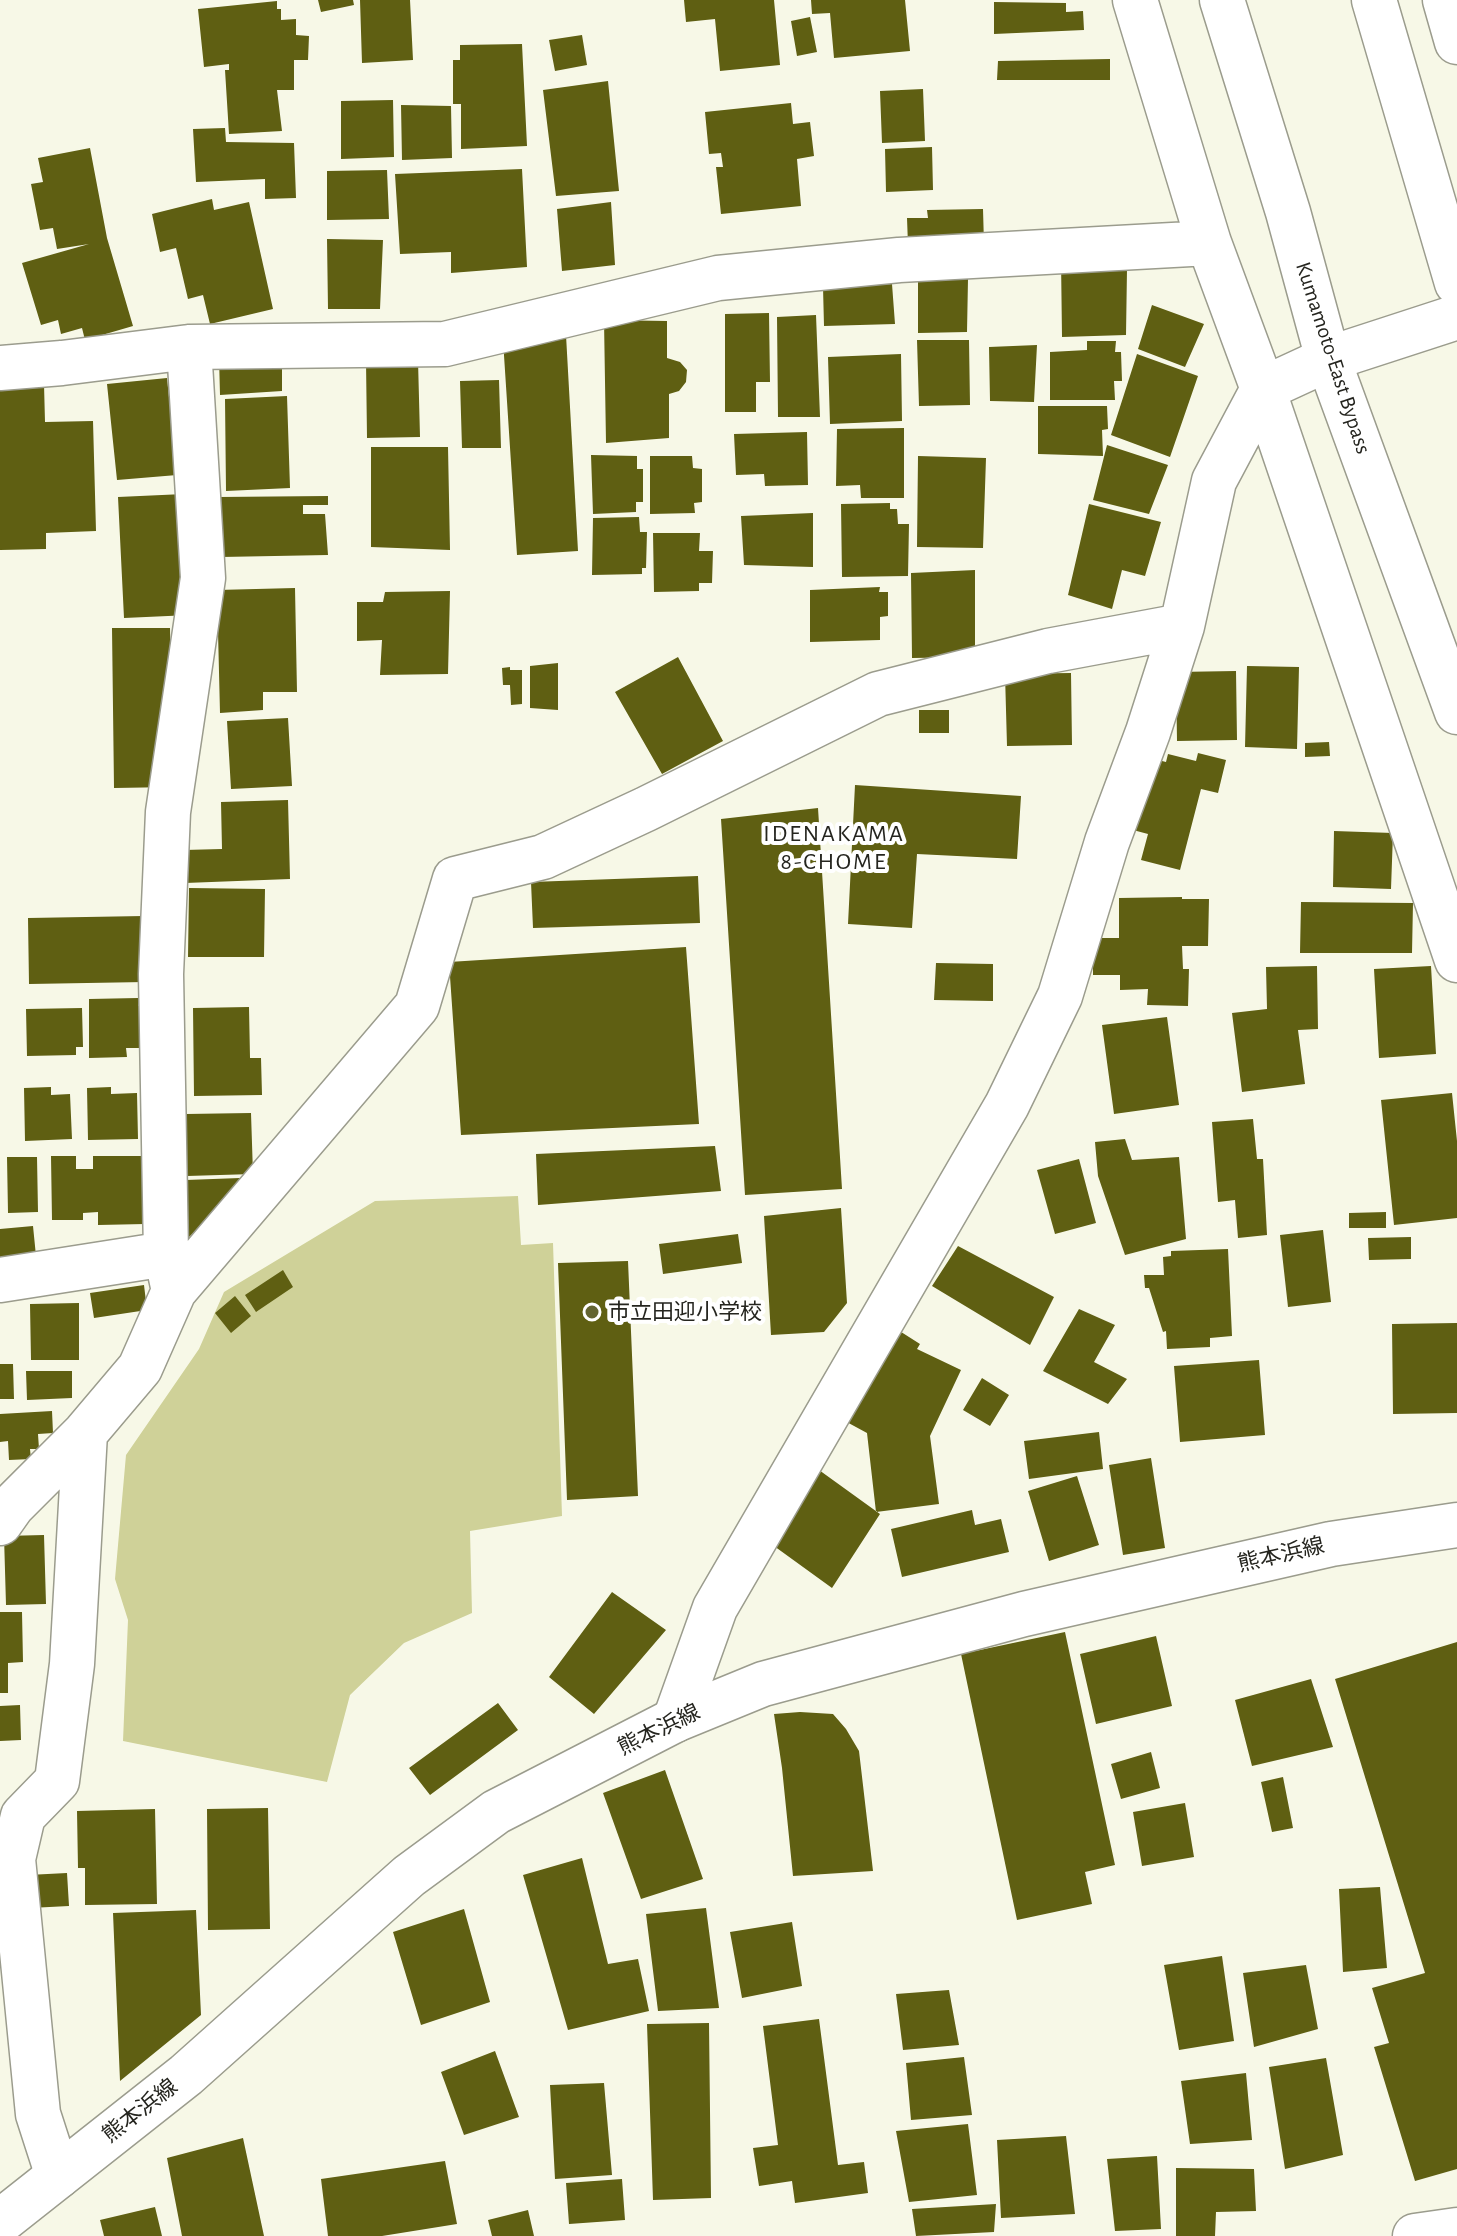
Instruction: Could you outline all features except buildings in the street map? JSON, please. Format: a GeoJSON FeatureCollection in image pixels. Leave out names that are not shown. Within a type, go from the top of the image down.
{"type":"FeatureCollection","features":[{"type":"Feature","properties":{"kind":"main road"},"geometry":{"type":"LineString","coordinates":[[1135,0],[1209,243],[1263,389],[1457,960]]}},
{"type":"Feature","properties":{"kind":"main road","name":"Kumamoto-East Bypass"},"geometry":{"type":"LineString","coordinates":[[1222,0],[1288,212],[1328,359],[1457,712]]}},
{"type":"Feature","properties":{"kind":"main road"},"geometry":{"type":"LineString","coordinates":[[1374,0],[1457,283]]}},
{"type":"Feature","properties":{"kind":"main road"},"geometry":{"type":"LineString","coordinates":[[1445,0],[1457,42]]}},
{"type":"Feature","properties":{"kind":"main road"},"geometry":{"type":"LineString","coordinates":[[0,368],[189,347],[445,344],[718,278],[899,260],[1209,243]]}},
{"type":"Feature","properties":{"kind":"main road"},"geometry":{"type":"LineString","coordinates":[[675,1720],[715,1608],[1007,1105],[1060,996],[1107,842],[1148,732],[1182,626],[1214,481],[1263,389],[1328,359],[1457,317]]}},
{"type":"Feature","properties":{"kind":"main road"},"geometry":{"type":"LineString","coordinates":[[0,1523],[12,1506],[85,1433],[140,1368],[170,1272],[161,974],[168,812],[203,578],[189,347]]}},
{"type":"Feature","properties":{"kind":"main road"},"geometry":{"type":"LineString","coordinates":[[0,1280],[170,1272],[417,1006],[455,879],[543,857],[878,694],[1048,651],[1182,626]]}},
{"type":"Feature","properties":{"kind":"main road"},"geometry":{"type":"LineString","coordinates":[[58,2176],[38,2114],[13,1859],[23,1816],[57,1781],[72,1664],[85,1433]]}},
{"type":"Feature","properties":{"kind":"main road","name":"熊本浜線"},"geometry":{"type":"LineString","coordinates":[[0,2222],[186,2075],[409,1876],[496,1812],[675,1720],[763,1684],[1024,1614],[1331,1544],[1457,1525]]}},
{"type":"Feature","properties":{"kind":"green space"},"geometry":{"type":"Polygon","coordinates":[[[518,1196],[521,1245],[553,1243],[562,1516],[470,1531],[472,1613],[404,1643],[350,1695],[327,1782],[123,1741],[128,1620],[115,1579],[126,1455],[199,1349],[224,1292],[375,1201],[518,1196]]]}},
{"type":"Feature","properties":{"kind":"place","name":"市立田迎小学校"},"geometry":{"type":"Point","coordinates":[592,1312]}},
{"type":"Feature","properties":{"kind":"district","name":"IDENAKAMA 8-CHOME"},"geometry":{"type":"Point","coordinates":[834,848]}}]}
